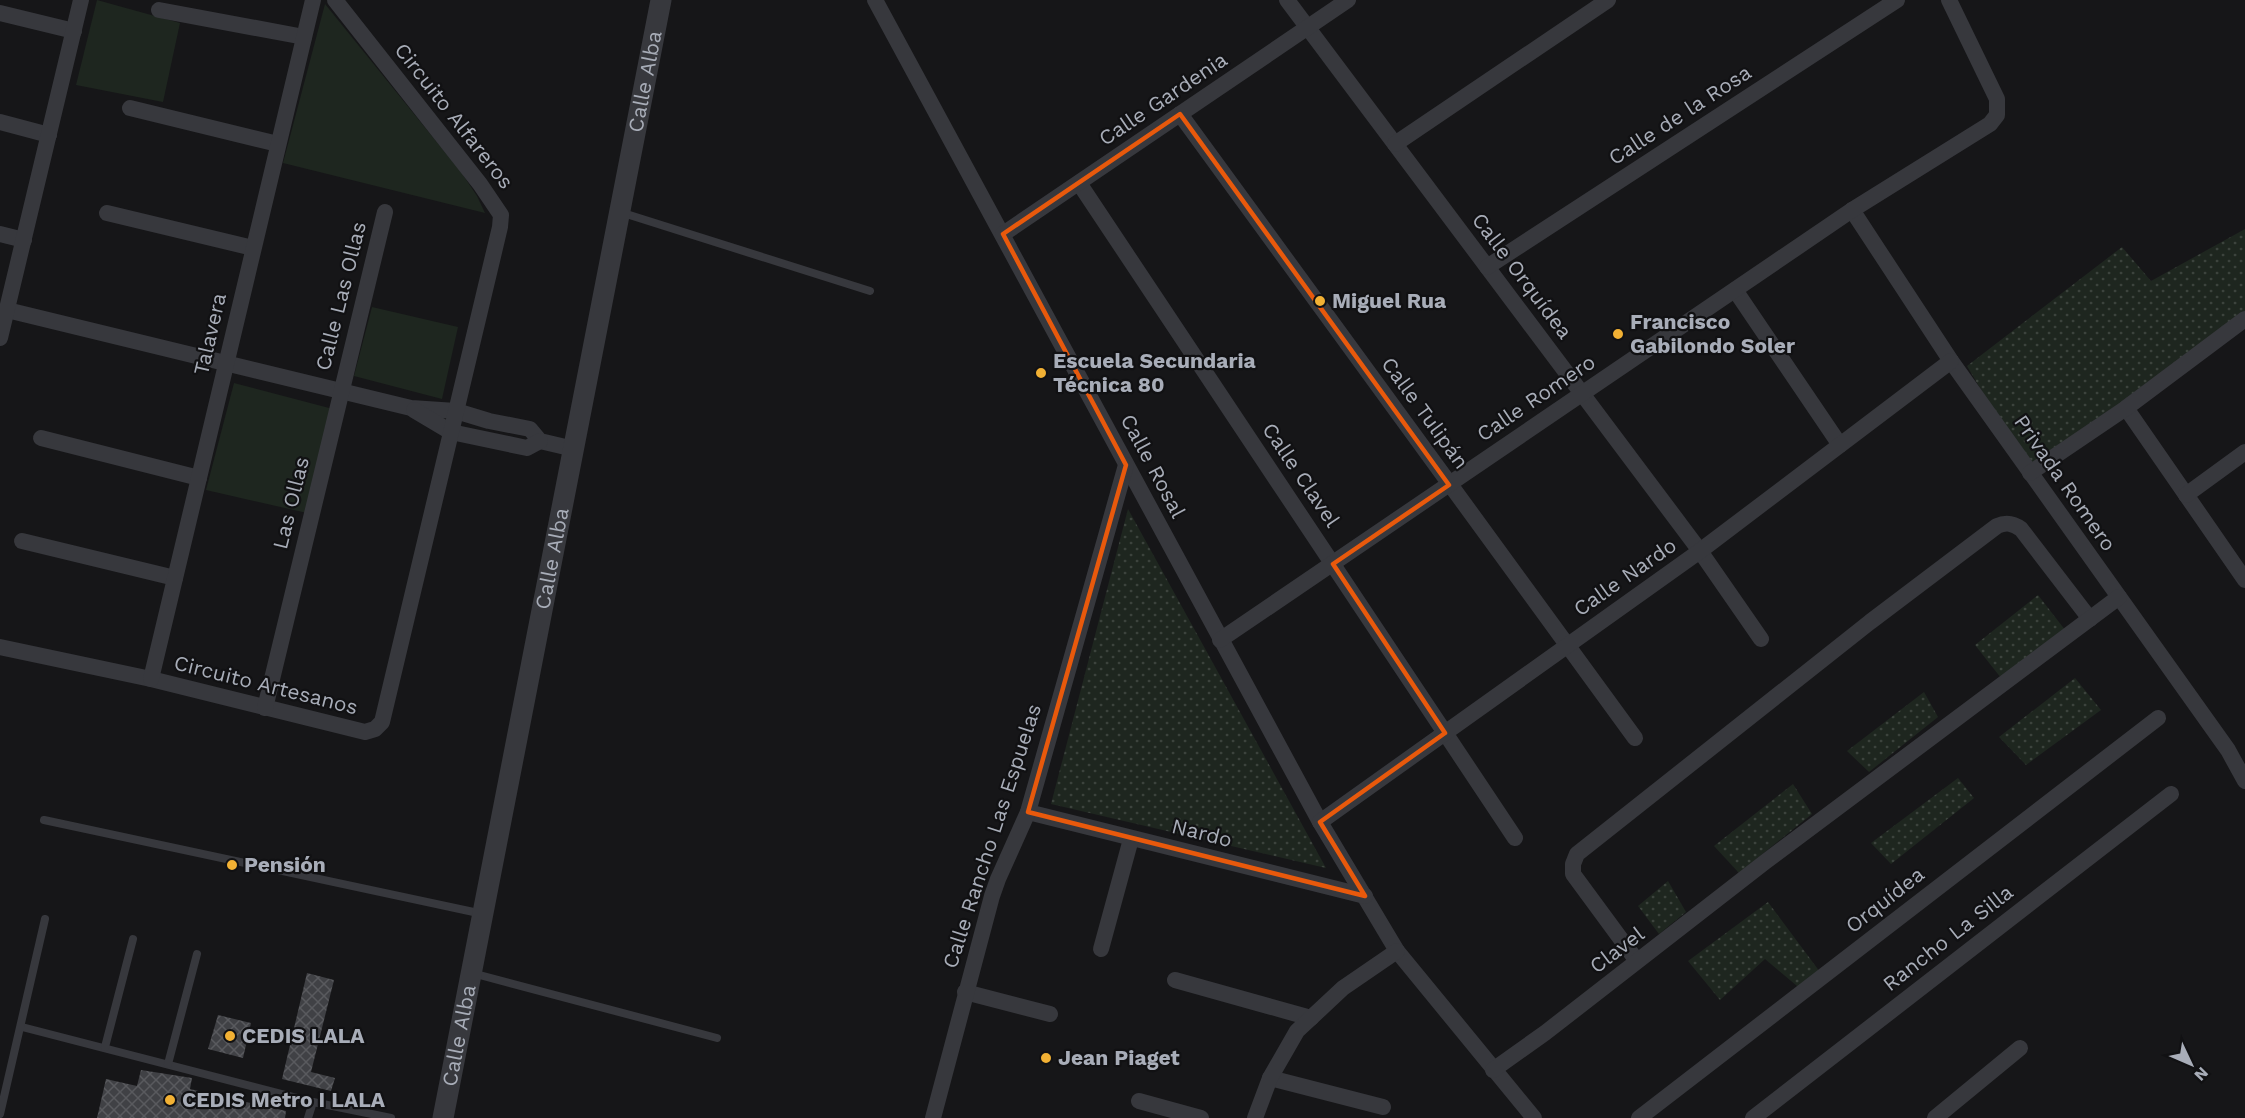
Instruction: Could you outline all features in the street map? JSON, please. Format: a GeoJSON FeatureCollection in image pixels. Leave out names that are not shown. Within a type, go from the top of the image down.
{"type":"FeatureCollection","features":[{"type":"Feature","properties":{"kind":"street"},"geometry":{"type":"LineString","coordinates":[[0,338],[4,312],[24,240],[81,0]]}},
{"type":"Feature","properties":{"kind":"street","name":"Talavera"},"geometry":{"type":"LineString","coordinates":[[151,679],[313,0]]}},
{"type":"Feature","properties":{"kind":"street","name":"Circuito Alfareros"},"geometry":{"type":"LineString","coordinates":[[335,0],[480,184],[501,215],[456,411]]}},
{"type":"Feature","properties":{"kind":"street","name":"Calle Alba"},"geometry":{"type":"LineString","coordinates":[[443,1118],[662,0]]}},
{"type":"Feature","properties":{"kind":"street","name":"Calle Rosal"},"geometry":{"type":"LineString","coordinates":[[874,0],[1320,822],[1397,951],[1493,1070],[1526,1115]]}},
{"type":"Feature","properties":{"kind":"street","name":"Calle Orquídea"},"geometry":{"type":"LineString","coordinates":[[1287,0],[1700,551],[1761,639]]}},
{"type":"Feature","properties":{"kind":"street","name":"Calle Gardenia"},"geometry":{"type":"LineString","coordinates":[[1003,234],[1348,0]]}},
{"type":"Feature","properties":{"kind":"street"},"geometry":{"type":"LineString","coordinates":[[1395,144],[1608,0]]}},
{"type":"Feature","properties":{"kind":"street","name":"Calle de la Rosa"},"geometry":{"type":"LineString","coordinates":[[1487,267],[1897,0]]}},
{"type":"Feature","properties":{"kind":"street","name":"Calle Romero"},"geometry":{"type":"LineString","coordinates":[[1220,640],[1852,210],[1982,131],[1997,115],[1997,99],[1949,0]]}},
{"type":"Feature","properties":{"kind":"street"},"geometry":{"type":"LineString","coordinates":[[159,10],[304,37]]}},
{"type":"Feature","properties":{"kind":"street"},"geometry":{"type":"LineString","coordinates":[[0,13],[74,31]]}},
{"type":"Feature","properties":{"kind":"street"},"geometry":{"type":"LineString","coordinates":[[130,108],[278,144]]}},
{"type":"Feature","properties":{"kind":"street","name":"Calle Tulipán"},"geometry":{"type":"LineString","coordinates":[[1180,114],[1635,738]]}},
{"type":"Feature","properties":{"kind":"street"},"geometry":{"type":"LineString","coordinates":[[0,122],[49,135]]}},
{"type":"Feature","properties":{"kind":"street","name":"Calle Clavel"},"geometry":{"type":"LineString","coordinates":[[1079,183],[1515,838]]}},
{"type":"Feature","properties":{"kind":"street","name":"Privada Romero"},"geometry":{"type":"LineString","coordinates":[[1852,210],[1951,361],[2228,750],[2245,781]]}},
{"type":"Feature","properties":{"kind":"street","name":"Calle Las Ollas"},"geometry":{"type":"LineString","coordinates":[[342,391],[385,212]]}},
{"type":"Feature","properties":{"kind":"street"},"geometry":{"type":"LineString","coordinates":[[107,213],[253,249]]}},
{"type":"Feature","properties":{"kind":"street"},"geometry":{"type":"LineString","coordinates":[[0,234],[24,240]]}},
{"type":"Feature","properties":{"kind":"street"},"geometry":{"type":"LineString","coordinates":[[1735,290],[1840,445]]}},
{"type":"Feature","properties":{"kind":"street"},"geometry":{"type":"LineString","coordinates":[[4,312],[411,408],[456,411],[530,429],[540,441],[574,449]]}},
{"type":"Feature","properties":{"kind":"street"},"geometry":{"type":"LineString","coordinates":[[2030,473],[2126,408],[2245,319]]}},
{"type":"Feature","properties":{"kind":"street","name":"Calle Nardo"},"geometry":{"type":"LineString","coordinates":[[1320,822],[1700,551],[1951,361]]}},
{"type":"Feature","properties":{"kind":"street","name":"Las Ollas"},"geometry":{"type":"LineString","coordinates":[[265,708],[342,391]]}},
{"type":"Feature","properties":{"kind":"street"},"geometry":{"type":"LineString","coordinates":[[411,408],[451,432],[527,448],[540,441]]}},
{"type":"Feature","properties":{"kind":"street"},"geometry":{"type":"LineString","coordinates":[[2126,408],[2245,580]]}},
{"type":"Feature","properties":{"kind":"street","name":"Circuito Artesanos"},"geometry":{"type":"LineString","coordinates":[[0,647],[151,679],[365,732],[375,729],[381,722],[456,411]]}},
{"type":"Feature","properties":{"kind":"street"},"geometry":{"type":"LineString","coordinates":[[41,438],[198,478]]}},
{"type":"Feature","properties":{"kind":"street"},"geometry":{"type":"LineString","coordinates":[[2186,495],[2245,452]]}},
{"type":"Feature","properties":{"kind":"street","name":"Calle Rancho Las Espuelas"},"geometry":{"type":"LineString","coordinates":[[933,1118],[965,992],[998,879],[1028,812],[1126,465]]}},
{"type":"Feature","properties":{"kind":"street"},"geometry":{"type":"LineString","coordinates":[[1637,961],[1573,874],[1574,859],[1879,615],[2002,523],[2015,524],[2021,529],[2090,619]]}},
{"type":"Feature","properties":{"kind":"street"},"geometry":{"type":"LineString","coordinates":[[22,541],[175,578]]}},
{"type":"Feature","properties":{"kind":"street","name":"Clavel"},"geometry":{"type":"LineString","coordinates":[[1493,1070],[1545,1033],[1765,862],[2119,597]]}},
{"type":"Feature","properties":{"kind":"street","name":"Orquídea"},"geometry":{"type":"LineString","coordinates":[[1639,1118],[2158,718]]}},
{"type":"Feature","properties":{"kind":"street","name":"Rancho La Silla"},"geometry":{"type":"LineString","coordinates":[[1753,1118],[2171,794]]}},
{"type":"Feature","properties":{"kind":"street","name":"Nardo"},"geometry":{"type":"LineString","coordinates":[[1028,812],[1365,896]]}},
{"type":"Feature","properties":{"kind":"street"},"geometry":{"type":"LineString","coordinates":[[1101,949],[1131,839]]}},
{"type":"Feature","properties":{"kind":"street"},"geometry":{"type":"LineString","coordinates":[[1255,1118],[1270,1078],[1297,1031],[1343,988],[1397,951]]}},
{"type":"Feature","properties":{"kind":"street"},"geometry":{"type":"LineString","coordinates":[[1175,980],[1311,1018]]}},
{"type":"Feature","properties":{"kind":"street"},"geometry":{"type":"LineString","coordinates":[[965,992],[1050,1014]]}},
{"type":"Feature","properties":{"kind":"street"},"geometry":{"type":"LineString","coordinates":[[1935,1118],[2020,1048]]}},
{"type":"Feature","properties":{"kind":"street"},"geometry":{"type":"LineString","coordinates":[[1270,1078],[1383,1107]]}},
{"type":"Feature","properties":{"kind":"street"},"geometry":{"type":"LineString","coordinates":[[1138,1101],[1201,1118]]}},
{"type":"Feature","properties":{"kind":"lane"},"geometry":{"type":"LineString","coordinates":[[620,212],[870,291]]}},
{"type":"Feature","properties":{"kind":"lane"},"geometry":{"type":"LineString","coordinates":[[44,820],[483,915]]}},
{"type":"Feature","properties":{"kind":"lane"},"geometry":{"type":"LineString","coordinates":[[0,1114],[22,1028],[45,920]]}},
{"type":"Feature","properties":{"kind":"lane"},"geometry":{"type":"LineString","coordinates":[[105,1047],[133,939]]}},
{"type":"Feature","properties":{"kind":"lane"},"geometry":{"type":"LineString","coordinates":[[168,1064],[197,954]]}},
{"type":"Feature","properties":{"kind":"lane"},"geometry":{"type":"LineString","coordinates":[[472,972],[717,1038]]}},
{"type":"Feature","properties":{"kind":"lane"},"geometry":{"type":"LineString","coordinates":[[22,1028],[105,1047],[313,1102],[391,1118]]}},
{"type":"Feature","properties":{"kind":"lane"},"geometry":{"type":"LineString","coordinates":[[308,1118],[313,1102]]}},
{"type":"Feature","properties":{"kind":"highlighted area"},"geometry":{"type":"Polygon","coordinates":[[[1180,114],[1449,485],[1333,564],[1445,733],[1320,822],[1365,896],[1028,812],[1126,465],[1003,234],[1180,114]]]}},
{"type":"Feature","properties":{"kind":"shaded area"},"geometry":{"type":"Polygon","coordinates":[[[97,0],[180,23],[163,102],[76,85],[97,0]]]}},
{"type":"Feature","properties":{"kind":"shaded area"},"geometry":{"type":"Polygon","coordinates":[[[325,4],[461,172],[485,213],[283,163],[325,4]]]}},
{"type":"Feature","properties":{"kind":"shaded area"},"geometry":{"type":"Polygon","coordinates":[[[2245,229],[2245,322],[2030,473],[1967,366],[2122,247],[2151,281],[2245,229]]]}},
{"type":"Feature","properties":{"kind":"shaded area"},"geometry":{"type":"Polygon","coordinates":[[[372,307],[458,327],[442,399],[354,376],[372,307]]]}},
{"type":"Feature","properties":{"kind":"shaded area"},"geometry":{"type":"Polygon","coordinates":[[[234,383],[333,409],[307,513],[206,490],[234,383]]]}},
{"type":"Feature","properties":{"kind":"shaded area"},"geometry":{"type":"Polygon","coordinates":[[[1128,509],[1326,868],[1051,804],[1128,509]]]}},
{"type":"Feature","properties":{"kind":"shaded area"},"geometry":{"type":"Polygon","coordinates":[[[2038,595],[2069,635],[2005,683],[1975,645],[2038,595]]]}},
{"type":"Feature","properties":{"kind":"shaded area"},"geometry":{"type":"Polygon","coordinates":[[[2075,678],[2101,710],[2026,765],[1999,737],[2075,678]]]}},
{"type":"Feature","properties":{"kind":"shaded area"},"geometry":{"type":"Polygon","coordinates":[[[1924,692],[1938,717],[1869,772],[1847,751],[1924,692]]]}},
{"type":"Feature","properties":{"kind":"shaded area"},"geometry":{"type":"Polygon","coordinates":[[[1958,778],[1974,798],[1891,864],[1871,843],[1958,778]]]}},
{"type":"Feature","properties":{"kind":"shaded area"},"geometry":{"type":"Polygon","coordinates":[[[1793,784],[1812,814],[1739,873],[1714,846],[1793,784]]]}},
{"type":"Feature","properties":{"kind":"shaded area"},"geometry":{"type":"Polygon","coordinates":[[[1668,881],[1686,912],[1659,934],[1638,906],[1668,881]]]}},
{"type":"Feature","properties":{"kind":"shaded area"},"geometry":{"type":"Polygon","coordinates":[[[1768,902],[1820,972],[1803,991],[1765,959],[1720,1000],[1688,961],[1768,902]]]}},
{"type":"Feature","properties":{"kind":"building","name":"CEDIS Metro I LALA"},"geometry":{"type":"Polygon","coordinates":[[[307,973],[334,980],[311,1072],[335,1078],[331,1091],[282,1079],[307,973]]]}},
{"type":"Feature","properties":{"kind":"building","name":"CEDIS LALA"},"geometry":{"type":"Polygon","coordinates":[[[218,1015],[251,1023],[243,1058],[208,1049],[218,1015]]]}},
{"type":"Feature","properties":{"kind":"building","name":"CEDIS Metro I LALA"},"geometry":{"type":"Polygon","coordinates":[[[141,1070],[192,1078],[190,1089],[286,1111],[285,1118],[97,1118],[106,1079],[137,1086],[141,1070]]]}},
{"type":"Feature","properties":{"kind":"place","name":"Miguel Rua"},"geometry":{"type":"Point","coordinates":[1320,301]}},
{"type":"Feature","properties":{"kind":"place","name":"Francisco Gabilondo Soler"},"geometry":{"type":"Point","coordinates":[1618,334]}},
{"type":"Feature","properties":{"kind":"place","name":"Escuela Secundaria Técnica 80"},"geometry":{"type":"Point","coordinates":[1041,373]}},
{"type":"Feature","properties":{"kind":"place","name":"Pensión"},"geometry":{"type":"Point","coordinates":[232,865]}},
{"type":"Feature","properties":{"kind":"place","name":"CEDIS LALA"},"geometry":{"type":"Point","coordinates":[230,1036]}},
{"type":"Feature","properties":{"kind":"place","name":"Jean Piaget"},"geometry":{"type":"Point","coordinates":[1046,1058]}},
{"type":"Feature","properties":{"kind":"place","name":"CEDIS Metro I LALA"},"geometry":{"type":"Point","coordinates":[170,1100]}}]}
